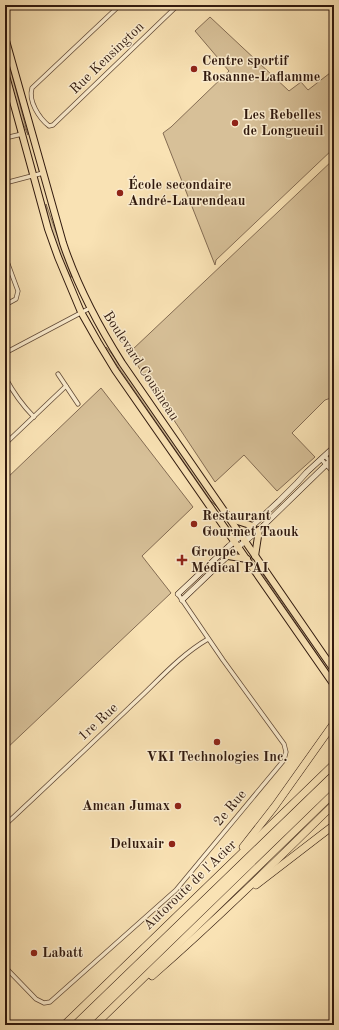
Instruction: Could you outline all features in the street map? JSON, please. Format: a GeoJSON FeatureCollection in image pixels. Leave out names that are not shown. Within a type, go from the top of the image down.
{"type":"FeatureCollection","features":[{"type":"Feature","properties":{"kind":"highway"},"geometry":{"type":"LineString","coordinates":[[227,867],[275,806],[334,723]]}},
{"type":"Feature","properties":{"kind":"highway","name":"Autoroute de l'Acier"},"geometry":{"type":"LineString","coordinates":[[64,1025],[334,764]]}},
{"type":"Feature","properties":{"kind":"highway"},"geometry":{"type":"LineString","coordinates":[[95,1025],[334,793]]}},
{"type":"Feature","properties":{"kind":"highway"},"geometry":{"type":"LineString","coordinates":[[95,1025],[191,942],[334,804]]}},
{"type":"Feature","properties":{"kind":"highway"},"geometry":{"type":"LineString","coordinates":[[241,895],[269,876],[334,825]]}},
{"type":"Feature","properties":{"kind":"main road","name":"Boulevard Cousineau"},"geometry":{"type":"LineString","coordinates":[[5,37],[64,247],[90,308],[122,363],[334,670]]}},
{"type":"Feature","properties":{"kind":"main road","name":"Boulevard Cousineau"},"geometry":{"type":"LineString","coordinates":[[5,72],[58,258],[82,312],[98,342],[334,685]]}},
{"type":"Feature","properties":{"kind":"main road"},"geometry":{"type":"LineString","coordinates":[[231,519],[253,526]]}},
{"type":"Feature","properties":{"kind":"main road"},"geometry":{"type":"LineString","coordinates":[[255,556],[260,530]]}},
{"type":"Feature","properties":{"kind":"main road"},"geometry":{"type":"LineString","coordinates":[[228,556],[247,559]]}},
{"type":"Feature","properties":{"kind":"street","name":"Rue Kensington"},"geometry":{"type":"LineString","coordinates":[[120,5],[32,88],[31,93],[37,114],[49,127],[53,125],[178,5]]}},
{"type":"Feature","properties":{"kind":"street"},"geometry":{"type":"LineString","coordinates":[[5,138],[22,134]]}},
{"type":"Feature","properties":{"kind":"street"},"geometry":{"type":"LineString","coordinates":[[5,183],[43,173]]}},
{"type":"Feature","properties":{"kind":"street"},"geometry":{"type":"LineString","coordinates":[[5,256],[18,291],[16,299],[5,305]]}},
{"type":"Feature","properties":{"kind":"street"},"geometry":{"type":"LineString","coordinates":[[5,353],[90,308]]}},
{"type":"Feature","properties":{"kind":"street"},"geometry":{"type":"LineString","coordinates":[[58,374],[78,404]]}},
{"type":"Feature","properties":{"kind":"street"},"geometry":{"type":"LineString","coordinates":[[5,377],[12,390],[34,417]]}},
{"type":"Feature","properties":{"kind":"street"},"geometry":{"type":"LineString","coordinates":[[5,444],[66,386]]}},
{"type":"Feature","properties":{"kind":"street"},"geometry":{"type":"LineString","coordinates":[[243,539],[253,526],[296,485],[305,473],[334,447]]}},
{"type":"Feature","properties":{"kind":"street"},"geometry":{"type":"LineString","coordinates":[[323,457],[334,473]]}},
{"type":"Feature","properties":{"kind":"street"},"geometry":{"type":"LineString","coordinates":[[178,594],[236,544],[260,530],[334,457]]}},
{"type":"Feature","properties":{"kind":"street"},"geometry":{"type":"LineString","coordinates":[[328,463],[334,466]]}},
{"type":"Feature","properties":{"kind":"street"},"geometry":{"type":"LineString","coordinates":[[182,600],[228,556],[236,544]]}},
{"type":"Feature","properties":{"kind":"street","name":"2e Rue"},"geometry":{"type":"LineString","coordinates":[[5,967],[36,999],[44,1003],[50,1002],[176,890],[284,760],[286,752],[284,744],[178,594]]}},
{"type":"Feature","properties":{"kind":"street","name":"1re Rue"},"geometry":{"type":"LineString","coordinates":[[5,825],[143,696],[178,661],[194,647],[208,638]]}},
{"type":"Feature","properties":{"kind":"shaded area"},"geometry":{"type":"Polygon","coordinates":[[[210,17],[289,91],[301,82],[308,90],[330,73],[334,75],[334,148],[216,260],[215,265],[163,133],[229,71],[195,31],[210,17]]]}},
{"type":"Feature","properties":{"kind":"shaded area"},"geometry":{"type":"Polygon","coordinates":[[[5,61],[7,61],[11,71],[28,135],[21,119],[5,61]]]}},
{"type":"Feature","properties":{"kind":"shaded area"},"geometry":{"type":"Polygon","coordinates":[[[334,159],[334,398],[325,400],[292,433],[315,457],[277,491],[244,455],[215,482],[132,357],[132,350],[334,159]]]}},
{"type":"Feature","properties":{"kind":"shaded area"},"geometry":{"type":"Polygon","coordinates":[[[46,204],[72,277],[64,263],[55,241],[48,219],[46,204]]]}},
{"type":"Feature","properties":{"kind":"shaded area"},"geometry":{"type":"Polygon","coordinates":[[[106,347],[221,511],[210,500],[105,348],[106,347]]]}},
{"type":"Feature","properties":{"kind":"shaded area"},"geometry":{"type":"Polygon","coordinates":[[[101,388],[193,507],[142,556],[171,593],[5,750],[5,480],[101,388]]]}},
{"type":"Feature","properties":{"kind":"shaded area"},"geometry":{"type":"Polygon","coordinates":[[[259,569],[271,583],[334,674],[334,679],[259,569]]]}},
{"type":"Feature","properties":{"kind":"place","name":"Centre sportif Rosanne-Laflamme"},"geometry":{"type":"Point","coordinates":[194,69]}},
{"type":"Feature","properties":{"kind":"place","name":"Les Rebelles de Longueuil"},"geometry":{"type":"Point","coordinates":[235,123]}},
{"type":"Feature","properties":{"kind":"place","name":"École secondaire André-Laurendeau"},"geometry":{"type":"Point","coordinates":[120,193]}},
{"type":"Feature","properties":{"kind":"place","name":"Restaurant Gourmet Taouk"},"geometry":{"type":"Point","coordinates":[194,524]}},
{"type":"Feature","properties":{"kind":"place","name":"Groupe Médical PAI"},"geometry":{"type":"Point","coordinates":[182,560]}},
{"type":"Feature","properties":{"kind":"place","name":"VKI Technologies Inc."},"geometry":{"type":"Point","coordinates":[217,742]}},
{"type":"Feature","properties":{"kind":"place","name":"Amcan Jumax"},"geometry":{"type":"Point","coordinates":[178,806]}},
{"type":"Feature","properties":{"kind":"place","name":"Deluxair"},"geometry":{"type":"Point","coordinates":[172,844]}},
{"type":"Feature","properties":{"kind":"place","name":"Labatt"},"geometry":{"type":"Point","coordinates":[34,953]}}]}
